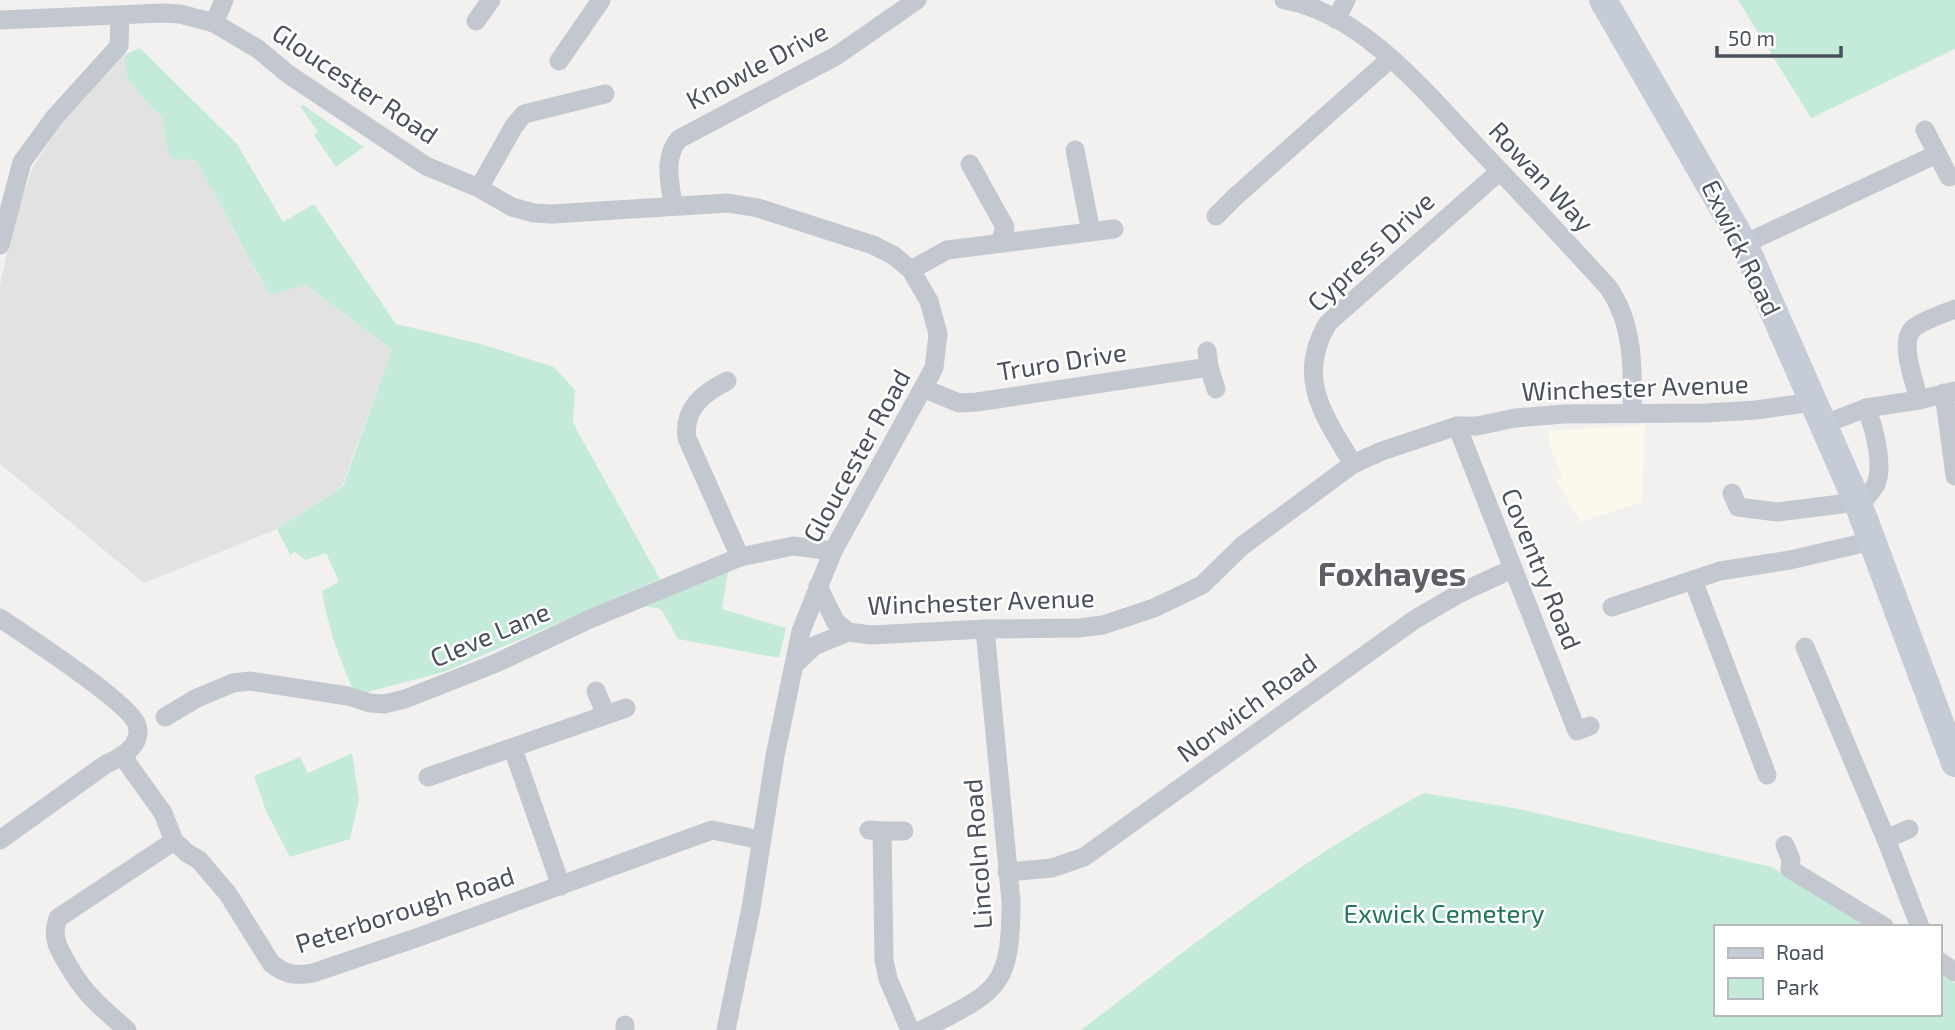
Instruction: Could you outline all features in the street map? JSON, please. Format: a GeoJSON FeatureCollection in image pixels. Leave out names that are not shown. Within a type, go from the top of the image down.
{"type":"FeatureCollection","features":[{"type":"Feature","properties":{"kind":"street"},"geometry":{"type":"LineString","coordinates":[[214,23],[223,0]]}},
{"type":"Feature","properties":{"kind":"street"},"geometry":{"type":"LineString","coordinates":[[476,21],[491,0]]}},
{"type":"Feature","properties":{"kind":"street"},"geometry":{"type":"LineString","coordinates":[[559,61],[601,0]]}},
{"type":"Feature","properties":{"kind":"street","name":"Knowle Drive"},"geometry":{"type":"LineString","coordinates":[[673,205],[669,161],[674,144],[679,139],[836,56],[917,0]]}},
{"type":"Feature","properties":{"kind":"street","name":"Rowan Way"},"geometry":{"type":"LineString","coordinates":[[1284,0],[1320,10],[1390,59],[1600,278],[1618,301],[1630,342],[1632,413]]}},
{"type":"Feature","properties":{"kind":"street"},"geometry":{"type":"LineString","coordinates":[[1336,19],[1346,0]]}},
{"type":"Feature","properties":{"kind":"street","name":"Exwick Road"},"geometry":{"type":"LineString","coordinates":[[1603,0],[1744,244],[1858,504],[1955,763]]}},
{"type":"Feature","properties":{"kind":"street","name":"Gloucester Road"},"geometry":{"type":"LineString","coordinates":[[0,20],[25,9],[120,16],[180,14],[214,23],[258,49],[288,74],[418,160],[479,188],[512,207],[541,214],[728,203],[758,208],[873,245],[893,255],[911,271],[929,301],[938,334],[934,368],[925,389],[833,551],[801,631],[775,755],[751,908],[726,1030]]}},
{"type":"Feature","properties":{"kind":"street"},"geometry":{"type":"LineString","coordinates":[[0,245],[22,163],[54,118],[119,46],[120,16]]}},
{"type":"Feature","properties":{"kind":"street"},"geometry":{"type":"LineString","coordinates":[[1216,216],[1230,190],[1390,59]]}},
{"type":"Feature","properties":{"kind":"street"},"geometry":{"type":"LineString","coordinates":[[479,188],[514,126],[524,114],[605,94]]}},
{"type":"Feature","properties":{"kind":"street"},"geometry":{"type":"LineString","coordinates":[[1925,130],[1949,177]]}},
{"type":"Feature","properties":{"kind":"street"},"geometry":{"type":"LineString","coordinates":[[1075,150],[1091,232]]}},
{"type":"Feature","properties":{"kind":"street"},"geometry":{"type":"LineString","coordinates":[[1744,244],[1937,154]]}},
{"type":"Feature","properties":{"kind":"street"},"geometry":{"type":"LineString","coordinates":[[977,168],[1005,227],[1000,243]]}},
{"type":"Feature","properties":{"kind":"street","name":"Cypress Drive"},"geometry":{"type":"LineString","coordinates":[[1353,464],[1316,396],[1312,369],[1320,335],[1328,323],[1500,171]]}},
{"type":"Feature","properties":{"kind":"street"},"geometry":{"type":"LineString","coordinates":[[911,271],[947,250],[1114,229]]}},
{"type":"Feature","properties":{"kind":"street"},"geometry":{"type":"LineString","coordinates":[[1919,400],[1907,351],[1908,338],[1916,326],[1955,309]]}},
{"type":"Feature","properties":{"kind":"street","name":"Truro Drive"},"geometry":{"type":"LineString","coordinates":[[925,389],[960,403],[1208,359],[1216,389]]}},
{"type":"Feature","properties":{"kind":"street"},"geometry":{"type":"LineString","coordinates":[[727,381],[707,391],[698,400],[691,411],[686,429],[687,438],[740,557]]}},
{"type":"Feature","properties":{"kind":"street"},"geometry":{"type":"LineString","coordinates":[[1949,392],[1955,476]]}},
{"type":"Feature","properties":{"kind":"street","name":"Winchester Avenue"},"geometry":{"type":"LineString","coordinates":[[795,664],[814,646],[848,632],[871,635],[985,629],[1079,628],[1131,617],[1202,585],[1242,545],[1353,464],[1457,426],[1477,426],[1515,418],[1564,414],[1817,414],[1919,400],[1949,392]]}},
{"type":"Feature","properties":{"kind":"street"},"geometry":{"type":"LineString","coordinates":[[1732,493],[1738,507],[1766,512],[1858,504],[1877,482],[1878,472],[1874,424],[1867,408]]}},
{"type":"Feature","properties":{"kind":"street","name":"Coventry Road"},"geometry":{"type":"LineString","coordinates":[[1457,426],[1578,731]]}},
{"type":"Feature","properties":{"kind":"street"},"geometry":{"type":"LineString","coordinates":[[1612,607],[1735,567],[1790,560],[1872,541]]}},
{"type":"Feature","properties":{"kind":"street","name":"Cleve Lane"},"geometry":{"type":"LineString","coordinates":[[165,717],[197,698],[233,683],[250,681],[348,696],[370,703],[384,704],[405,699],[494,664],[590,619],[740,557],[793,546],[833,551]]}},
{"type":"Feature","properties":{"kind":"street","name":"Norwich Road"},"geometry":{"type":"LineString","coordinates":[[1007,872],[1052,868],[1084,857],[1414,620],[1460,593],[1512,569]]}},
{"type":"Feature","properties":{"kind":"street"},"geometry":{"type":"LineString","coordinates":[[1693,580],[1767,775]]}},
{"type":"Feature","properties":{"kind":"street","name":"Winchester Avenue"},"geometry":{"type":"LineString","coordinates":[[818,586],[835,621],[848,632]]}},
{"type":"Feature","properties":{"kind":"street"},"geometry":{"type":"LineString","coordinates":[[0,618],[96,685],[131,714],[137,724],[138,735],[125,756],[106,764],[0,840]]}},
{"type":"Feature","properties":{"kind":"street","name":"Lincoln Road"},"geometry":{"type":"LineString","coordinates":[[922,1030],[990,990],[1001,976],[1011,940],[1011,901],[985,629]]}},
{"type":"Feature","properties":{"kind":"street"},"geometry":{"type":"LineString","coordinates":[[1804,658],[1886,839],[1919,925]]}},
{"type":"Feature","properties":{"kind":"street"},"geometry":{"type":"LineString","coordinates":[[596,691],[606,715]]}},
{"type":"Feature","properties":{"kind":"street"},"geometry":{"type":"LineString","coordinates":[[428,777],[448,761],[513,749],[626,708]]}},
{"type":"Feature","properties":{"kind":"street"},"geometry":{"type":"LineString","coordinates":[[513,749],[561,886]]}},
{"type":"Feature","properties":{"kind":"street","name":"Peterborough Road"},"geometry":{"type":"LineString","coordinates":[[125,756],[163,813],[174,841],[199,860],[228,894],[271,963],[295,976],[313,973],[419,937],[712,830],[761,840]]}},
{"type":"Feature","properties":{"kind":"street"},"geometry":{"type":"LineString","coordinates":[[1886,839],[1909,829]]}},
{"type":"Feature","properties":{"kind":"street"},"geometry":{"type":"LineString","coordinates":[[904,831],[876,831],[884,960],[897,1004],[910,1030]]}},
{"type":"Feature","properties":{"kind":"street"},"geometry":{"type":"LineString","coordinates":[[127,1030],[99,1007],[78,984],[58,947],[54,931],[58,918],[174,841]]}},
{"type":"Feature","properties":{"kind":"street"},"geometry":{"type":"LineString","coordinates":[[1785,845],[1791,860],[1790,869],[1882,925]]}},
{"type":"Feature","properties":{"kind":"shaded area"},"geometry":{"type":"Polygon","coordinates":[[[124,55],[127,78],[162,117],[167,149],[196,160],[268,294],[306,285],[392,350],[342,486],[277,529],[144,583],[0,464],[0,286],[13,224],[33,167],[58,128],[124,55]]]}},
{"type":"Feature","properties":{"kind":"shaded area"},"geometry":{"type":"Polygon","coordinates":[[[1645,425],[1642,502],[1581,522],[1556,480],[1562,477],[1550,447],[1548,431],[1645,425]]]}},
{"type":"Feature","properties":{"kind":"green space"},"geometry":{"type":"Polygon","coordinates":[[[1738,0],[1955,0],[1955,49],[1811,118],[1738,0]]]}},
{"type":"Feature","properties":{"kind":"green space"},"geometry":{"type":"Polygon","coordinates":[[[140,48],[237,144],[283,222],[314,204],[396,324],[481,344],[554,367],[575,390],[573,423],[660,579],[444,672],[356,695],[335,644],[322,591],[339,582],[326,553],[306,560],[295,552],[290,555],[277,529],[343,486],[392,350],[306,285],[269,295],[196,160],[172,159],[167,149],[162,117],[127,78],[124,55],[140,48]]]}},
{"type":"Feature","properties":{"kind":"green space"},"geometry":{"type":"Polygon","coordinates":[[[303,105],[364,147],[336,167],[314,135],[318,132],[300,106],[303,105]]]}},
{"type":"Feature","properties":{"kind":"green space"},"geometry":{"type":"Polygon","coordinates":[[[729,567],[722,609],[786,628],[779,658],[678,639],[661,609],[639,605],[729,567]]]}},
{"type":"Feature","properties":{"kind":"green space"},"geometry":{"type":"Polygon","coordinates":[[[352,753],[359,799],[350,839],[290,857],[266,811],[254,776],[300,757],[308,773],[352,753]]]}},
{"type":"Feature","properties":{"kind":"green space","name":"Exwick Cemetery"},"geometry":{"type":"Polygon","coordinates":[[[1424,793],[1514,808],[1772,867],[1867,925],[1714,925],[1714,1016],[1941,1016],[1941,973],[1955,983],[1955,1030],[1081,1030],[1248,904],[1378,818],[1424,793]]]}},
{"type":"Feature","properties":{"kind":"district","name":"Foxhayes"},"geometry":{"type":"Point","coordinates":[1392,574]}}]}
